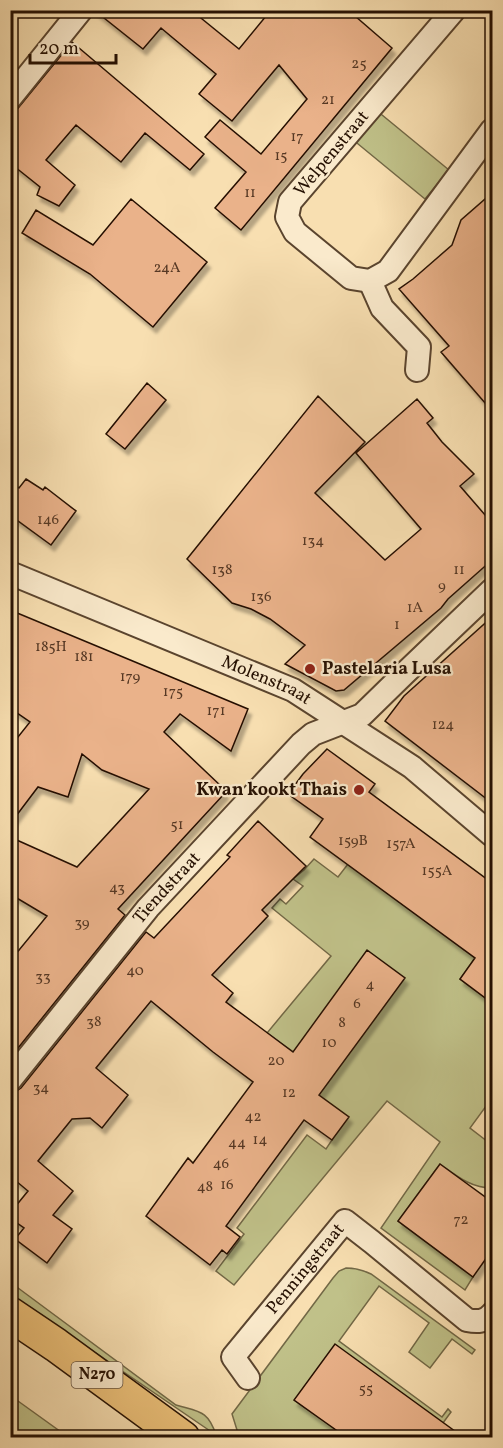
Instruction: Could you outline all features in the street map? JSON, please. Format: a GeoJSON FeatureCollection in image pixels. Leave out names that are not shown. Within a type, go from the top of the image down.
{"type":"FeatureCollection","features":[{"type":"Feature","properties":{"kind":"main road","name":"N270"},"geometry":{"type":"LineString","coordinates":[[10,1314],[183,1437]]}},
{"type":"Feature","properties":{"kind":"street"},"geometry":{"type":"LineString","coordinates":[[10,98],[81,10]]}},
{"type":"Feature","properties":{"kind":"street","name":"Welpenstraat"},"geometry":{"type":"LineString","coordinates":[[370,281],[351,278],[295,232],[287,217],[290,202],[454,10]]}},
{"type":"Feature","properties":{"kind":"street"},"geometry":{"type":"LineString","coordinates":[[417,370],[419,347],[382,308],[370,281],[388,271],[492,130]]}},
{"type":"Feature","properties":{"kind":"street","name":"Molenstraat"},"geometry":{"type":"LineString","coordinates":[[10,573],[293,690],[412,767],[492,835]]}},
{"type":"Feature","properties":{"kind":"street","name":"Tiendstraat"},"geometry":{"type":"LineString","coordinates":[[10,1080],[148,908],[312,734],[362,715],[492,590]]}},
{"type":"Feature","properties":{"kind":"street","name":"Penningstraat"},"geometry":{"type":"LineString","coordinates":[[248,1378],[233,1357],[345,1221],[467,1320],[478,1322],[489,1318],[492,1314]]}},
{"type":"Feature","properties":{"kind":"green space"},"geometry":{"type":"Polygon","coordinates":[[[376,110],[449,170],[425,199],[352,139],[376,110]]]}},
{"type":"Feature","properties":{"kind":"green space"},"geometry":{"type":"Polygon","coordinates":[[[314,859],[338,877],[348,864],[475,958],[460,979],[492,1003],[492,1098],[470,1128],[492,1145],[492,1188],[471,1184],[440,1164],[398,1221],[473,1277],[465,1290],[381,1228],[440,1142],[387,1101],[234,1285],[216,1271],[244,1234],[237,1228],[307,1135],[326,1149],[332,1140],[298,1080],[310,1064],[267,1033],[331,956],[272,908],[280,899],[286,904],[303,886],[293,879],[314,859]]]}},
{"type":"Feature","properties":{"kind":"green space"},"geometry":{"type":"Polygon","coordinates":[[[346,1268],[371,1274],[475,1350],[472,1354],[452,1339],[430,1368],[409,1352],[429,1323],[379,1286],[339,1341],[442,1417],[448,1409],[451,1412],[443,1423],[294,1400],[346,1437],[247,1437],[237,1430],[232,1414],[333,1278],[339,1271],[346,1268]]]}},
{"type":"Feature","properties":{"kind":"green space"},"geometry":{"type":"Polygon","coordinates":[[[10,1282],[176,1405],[202,1413],[210,1421],[216,1435],[11,1295],[10,1282]]]}},
{"type":"Feature","properties":{"kind":"green space"},"geometry":{"type":"Polygon","coordinates":[[[11,1396],[68,1437],[11,1437],[11,1396]]]}},
{"type":"Feature","properties":{"kind":"building"},"geometry":{"type":"Polygon","coordinates":[[[94,10],[191,10],[239,49],[271,10],[348,10],[392,48],[241,230],[215,208],[246,172],[205,137],[220,120],[261,154],[307,99],[279,65],[232,121],[199,94],[216,74],[161,28],[143,49],[94,10]]]}},
{"type":"Feature","properties":{"kind":"building"},"geometry":{"type":"Polygon","coordinates":[[[72,42],[204,154],[190,170],[145,133],[121,162],[76,125],[46,160],[75,185],[59,206],[37,195],[40,187],[10,163],[10,118],[72,42]]]}},
{"type":"Feature","properties":{"kind":"building"},"geometry":{"type":"Polygon","coordinates":[[[492,193],[492,411],[441,352],[449,346],[399,289],[452,245],[461,220],[492,193]]]}},
{"type":"Feature","properties":{"kind":"building"},"geometry":{"type":"Polygon","coordinates":[[[131,199],[207,262],[153,327],[90,274],[22,233],[36,210],[93,245],[131,199]]]}},
{"type":"Feature","properties":{"kind":"building"},"geometry":{"type":"Polygon","coordinates":[[[147,383],[166,400],[125,449],[106,434],[147,383]]]}},
{"type":"Feature","properties":{"kind":"building"},"geometry":{"type":"Polygon","coordinates":[[[318,396],[365,442],[315,493],[385,560],[421,529],[356,453],[417,399],[433,418],[427,423],[442,442],[474,474],[460,486],[492,523],[492,560],[441,608],[344,690],[336,691],[285,664],[305,645],[270,619],[251,609],[232,603],[187,559],[318,396]]]}},
{"type":"Feature","properties":{"kind":"building"},"geometry":{"type":"Polygon","coordinates":[[[26,479],[43,490],[45,487],[76,511],[51,545],[10,515],[10,481],[19,488],[26,479]]]}},
{"type":"Feature","properties":{"kind":"building"},"geometry":{"type":"Polygon","coordinates":[[[10,610],[248,709],[231,751],[180,714],[164,732],[222,787],[225,793],[118,909],[125,915],[10,1058],[10,961],[47,916],[10,894],[10,837],[77,867],[149,789],[102,770],[82,754],[68,797],[38,787],[10,824],[10,747],[30,722],[10,708],[10,610]]]}},
{"type":"Feature","properties":{"kind":"building"},"geometry":{"type":"Polygon","coordinates":[[[492,617],[492,803],[385,721],[404,696],[492,617]]]}},
{"type":"Feature","properties":{"kind":"building"},"geometry":{"type":"Polygon","coordinates":[[[327,749],[375,784],[369,792],[492,883],[492,1003],[460,979],[475,958],[310,837],[323,819],[288,794],[327,749]]]}},
{"type":"Feature","properties":{"kind":"building"},"geometry":{"type":"Polygon","coordinates":[[[258,821],[306,866],[262,910],[268,916],[212,975],[233,993],[226,1002],[293,1052],[367,950],[405,978],[319,1095],[349,1117],[332,1140],[304,1120],[226,1226],[240,1237],[227,1254],[222,1250],[210,1265],[146,1216],[188,1158],[193,1163],[253,1082],[151,1001],[96,1068],[128,1095],[102,1128],[90,1118],[72,1119],[38,1161],[73,1191],[53,1215],[72,1229],[47,1263],[15,1239],[24,1228],[10,1218],[10,1213],[28,1191],[10,1176],[10,1093],[21,1088],[146,932],[154,938],[230,857],[227,855],[258,821]]]}},
{"type":"Feature","properties":{"kind":"building"},"geometry":{"type":"Polygon","coordinates":[[[440,1164],[492,1202],[492,1250],[473,1277],[398,1221],[440,1164]]]}},
{"type":"Feature","properties":{"kind":"building"},"geometry":{"type":"Polygon","coordinates":[[[335,1344],[463,1437],[346,1437],[294,1400],[335,1344]]]}},
{"type":"Feature","properties":{"kind":"place","name":"Pastelaria Lusa"},"geometry":{"type":"Point","coordinates":[310,669]}},
{"type":"Feature","properties":{"kind":"place","name":"Kwan kookt Thais"},"geometry":{"type":"Point","coordinates":[359,790]}}]}
